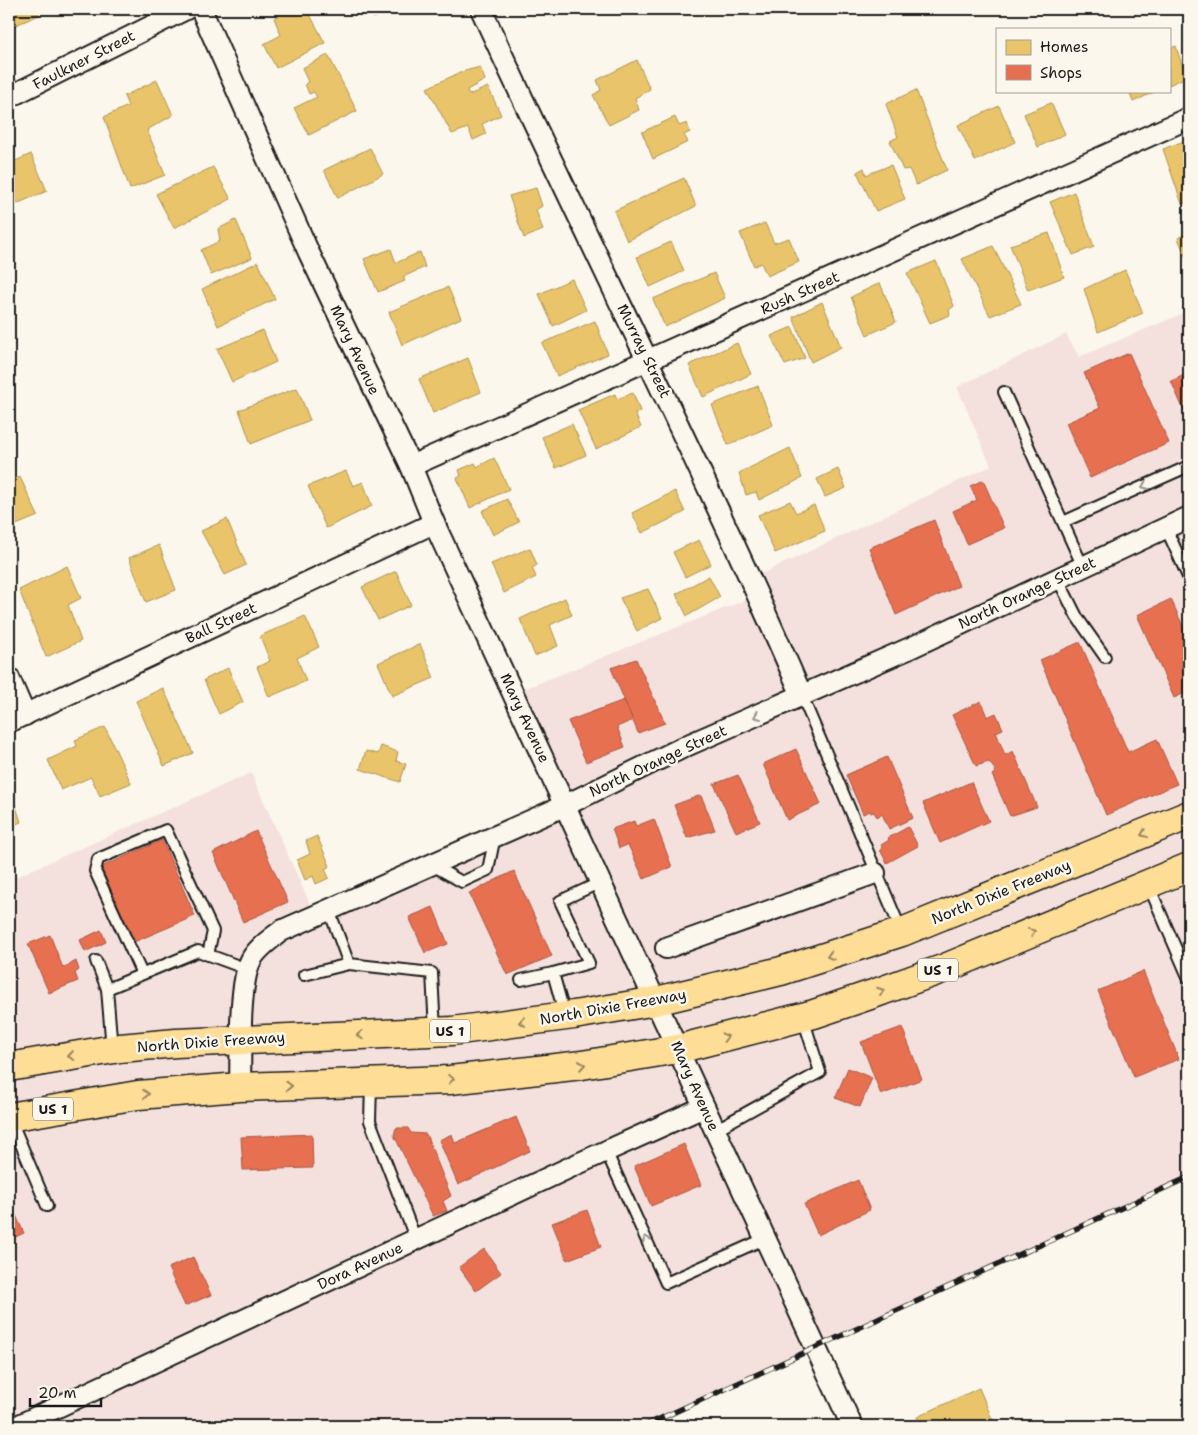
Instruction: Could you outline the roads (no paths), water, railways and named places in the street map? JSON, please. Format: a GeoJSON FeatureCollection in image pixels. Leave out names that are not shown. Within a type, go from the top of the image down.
{"type":"FeatureCollection","features":[{"type":"Feature","properties":{"kind":"main road","name":"North Dixie Freeway"},"geometry":{"type":"LineString","coordinates":[[9,1067],[112,1050],[241,1039],[436,1032],[565,1017],[656,1001],[781,971],[902,932],[1189,815]]}},
{"type":"Feature","properties":{"kind":"main road","name":"US 1"},"geometry":{"type":"LineString","coordinates":[[9,1117],[138,1095],[240,1087],[450,1080],[582,1065],[678,1049],[803,1017],[945,968],[1189,867]]}},
{"type":"Feature","properties":{"kind":"street","name":"Faulkner Street"},"geometry":{"type":"LineString","coordinates":[[9,97],[186,9]]}},
{"type":"Feature","properties":{"kind":"street","name":"Mary Avenue"},"geometry":{"type":"LineString","coordinates":[[201,9],[309,253],[410,466],[434,523],[852,1426]]}},
{"type":"Feature","properties":{"kind":"street","name":"Murray Street"},"geometry":{"type":"LineString","coordinates":[[481,9],[540,138],[650,361],[758,595],[802,696]]}},
{"type":"Feature","properties":{"kind":"street","name":"Rush Street"},"geometry":{"type":"LineString","coordinates":[[410,466],[650,361],[1189,118]]}},
{"type":"Feature","properties":{"kind":"street","name":"North Orange Street"},"geometry":{"type":"LineString","coordinates":[[240,1087],[245,976],[252,959],[263,946],[282,931],[566,805],[688,746],[1058,579],[1189,517]]}},
{"type":"Feature","properties":{"kind":"street","name":"Ball Street"},"geometry":{"type":"LineString","coordinates":[[17,718],[434,523]]}},
{"type":"Feature","properties":{"kind":"street"},"geometry":{"type":"LineString","coordinates":[[9,678],[17,718]]}},
{"type":"Feature","properties":{"kind":"street"},"geometry":{"type":"LineString","coordinates":[[666,948],[875,873]]}},
{"type":"Feature","properties":{"kind":"street","name":"Dora Avenue"},"geometry":{"type":"LineString","coordinates":[[17,1426],[704,1107]]}},
{"type":"Feature","properties":{"kind":"lane"},"geometry":{"type":"LineString","coordinates":[[1004,392],[1083,567]]}},
{"type":"Feature","properties":{"kind":"lane"},"geometry":{"type":"LineString","coordinates":[[1062,522],[1189,466]]}},
{"type":"Feature","properties":{"kind":"lane"},"geometry":{"type":"LineString","coordinates":[[1166,528],[1189,579]]}},
{"type":"Feature","properties":{"kind":"lane"},"geometry":{"type":"LineString","coordinates":[[1058,579],[1077,617],[1104,657]]}},
{"type":"Feature","properties":{"kind":"lane"},"geometry":{"type":"LineString","coordinates":[[802,696],[875,873],[902,932]]}},
{"type":"Feature","properties":{"kind":"lane"},"geometry":{"type":"LineString","coordinates":[[142,974],[95,871],[98,859],[166,830],[213,932],[208,954]]}},
{"type":"Feature","properties":{"kind":"lane"},"geometry":{"type":"LineString","coordinates":[[431,864],[462,882],[488,870],[495,836]]}},
{"type":"Feature","properties":{"kind":"lane"},"geometry":{"type":"LineString","coordinates":[[521,980],[589,962],[560,901],[601,882]]}},
{"type":"Feature","properties":{"kind":"lane"},"geometry":{"type":"LineString","coordinates":[[1148,884],[1189,979]]}},
{"type":"Feature","properties":{"kind":"lane"},"geometry":{"type":"LineString","coordinates":[[329,910],[350,964]]}},
{"type":"Feature","properties":{"kind":"lane"},"geometry":{"type":"LineString","coordinates":[[107,989],[198,951],[247,969]]}},
{"type":"Feature","properties":{"kind":"lane"},"geometry":{"type":"LineString","coordinates":[[96,961],[107,989],[112,1050]]}},
{"type":"Feature","properties":{"kind":"lane"},"geometry":{"type":"LineString","coordinates":[[304,975],[350,964],[432,973],[436,1032]]}},
{"type":"Feature","properties":{"kind":"lane"},"geometry":{"type":"LineString","coordinates":[[553,972],[565,1017]]}},
{"type":"Feature","properties":{"kind":"lane"},"geometry":{"type":"LineString","coordinates":[[715,1130],[820,1072],[803,1017]]}},
{"type":"Feature","properties":{"kind":"lane"},"geometry":{"type":"LineString","coordinates":[[371,1084],[370,1121],[416,1240]]}},
{"type":"Feature","properties":{"kind":"lane"},"geometry":{"type":"LineString","coordinates":[[9,1117],[47,1206]]}},
{"type":"Feature","properties":{"kind":"lane"},"geometry":{"type":"LineString","coordinates":[[606,1151],[666,1284],[764,1239]]}},
{"type":"Feature","properties":{"kind":"railway"},"geometry":{"type":"LineString","coordinates":[[644,1426],[1189,1177]]}}]}
